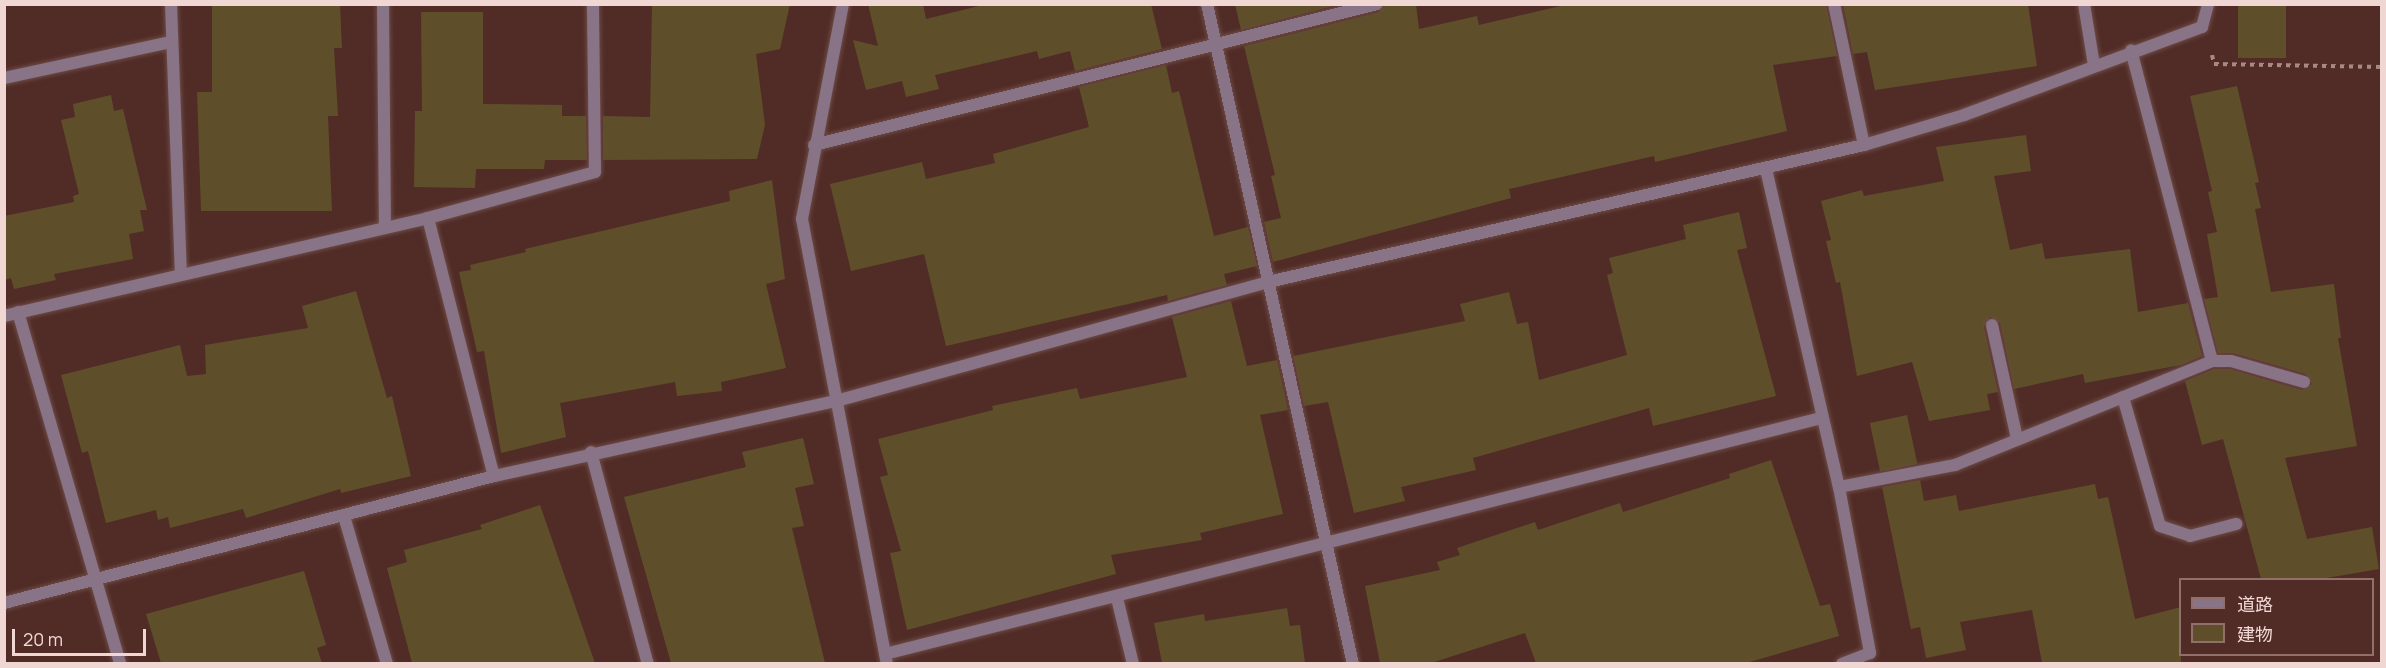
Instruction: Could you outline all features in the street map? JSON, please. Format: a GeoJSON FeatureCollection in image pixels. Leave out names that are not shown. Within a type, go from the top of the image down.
{"type":"FeatureCollection","features":[{"type":"Feature","properties":{"kind":"street"},"geometry":{"type":"LineString","coordinates":[[171,4],[181,273]]}},
{"type":"Feature","properties":{"kind":"street"},"geometry":{"type":"LineString","coordinates":[[383,4],[385,226]]}},
{"type":"Feature","properties":{"kind":"street"},"geometry":{"type":"LineString","coordinates":[[4,316],[181,273],[428,218],[595,172],[593,4]]}},
{"type":"Feature","properties":{"kind":"street"},"geometry":{"type":"LineString","coordinates":[[843,4],[814,145],[802,219],[886,659],[1326,543],[1821,418]]}},
{"type":"Feature","properties":{"kind":"street"},"geometry":{"type":"LineString","coordinates":[[1207,4],[1353,663]]}},
{"type":"Feature","properties":{"kind":"street"},"geometry":{"type":"LineString","coordinates":[[814,145],[1377,4]]}},
{"type":"Feature","properties":{"kind":"street"},"geometry":{"type":"LineString","coordinates":[[1834,4],[1864,145]]}},
{"type":"Feature","properties":{"kind":"street"},"geometry":{"type":"LineString","coordinates":[[2084,4],[2094,65]]}},
{"type":"Feature","properties":{"kind":"street"},"geometry":{"type":"LineString","coordinates":[[4,603],[591,452],[836,401],[1268,282],[1864,145],[1964,115],[2131,50],[2202,27],[2208,4]]}},
{"type":"Feature","properties":{"kind":"street"},"geometry":{"type":"LineString","coordinates":[[4,78],[171,42]]}},
{"type":"Feature","properties":{"kind":"street"},"geometry":{"type":"LineString","coordinates":[[2131,50],[2212,361]]}},
{"type":"Feature","properties":{"kind":"street"},"geometry":{"type":"LineString","coordinates":[[1766,169],[1821,418],[1839,487],[1870,653],[1842,663]]}},
{"type":"Feature","properties":{"kind":"street"},"geometry":{"type":"LineString","coordinates":[[428,218],[494,476]]}},
{"type":"Feature","properties":{"kind":"street"},"geometry":{"type":"LineString","coordinates":[[18,312],[120,663]]}},
{"type":"Feature","properties":{"kind":"street"},"geometry":{"type":"LineString","coordinates":[[1992,325],[2017,439]]}},
{"type":"Feature","properties":{"kind":"street"},"geometry":{"type":"LineString","coordinates":[[1839,487],[1955,465],[2212,361],[2231,361],[2304,382]]}},
{"type":"Feature","properties":{"kind":"street"},"geometry":{"type":"LineString","coordinates":[[2122,398],[2160,526],[2190,536],[2236,524]]}},
{"type":"Feature","properties":{"kind":"street"},"geometry":{"type":"LineString","coordinates":[[591,452],[648,663]]}},
{"type":"Feature","properties":{"kind":"street"},"geometry":{"type":"LineString","coordinates":[[344,516],[387,663]]}},
{"type":"Feature","properties":{"kind":"street"},"geometry":{"type":"LineString","coordinates":[[1117,598],[1133,663]]}},
{"type":"Feature","properties":{"kind":"path"},"geometry":{"type":"LineString","coordinates":[[2202,27],[2214,64],[2382,67]]}},
{"type":"Feature","properties":{"kind":"building"},"geometry":{"type":"Polygon","coordinates":[[[212,4],[340,4],[342,48],[334,48],[338,116],[328,116],[332,211],[201,211],[197,92],[212,92],[212,4]]]}},
{"type":"Feature","properties":{"kind":"building"},"geometry":{"type":"Polygon","coordinates":[[[652,4],[790,4],[780,49],[756,54],[765,125],[757,159],[603,160],[603,116],[650,117],[652,4]]]}},
{"type":"Feature","properties":{"kind":"building"},"geometry":{"type":"Polygon","coordinates":[[[868,4],[923,4],[926,19],[987,4],[1151,4],[1162,49],[1075,71],[1070,51],[1039,59],[1037,51],[935,75],[939,89],[906,97],[902,81],[866,90],[853,40],[878,46],[868,4]]]}},
{"type":"Feature","properties":{"kind":"building"},"geometry":{"type":"Polygon","coordinates":[[[1235,4],[1341,4],[1241,30],[1235,4]]]}},
{"type":"Feature","properties":{"kind":"building"},"geometry":{"type":"Polygon","coordinates":[[[1385,4],[1416,4],[1419,29],[1477,16],[1479,25],[1569,4],[1826,4],[1837,56],[1773,65],[1787,131],[1655,162],[1654,156],[1509,189],[1511,198],[1273,262],[1264,222],[1281,218],[1271,176],[1275,175],[1244,46],[1379,12],[1385,4]]]}},
{"type":"Feature","properties":{"kind":"building"},"geometry":{"type":"Polygon","coordinates":[[[1843,4],[2028,4],[2037,66],[1875,90],[1867,52],[1853,54],[1843,4]]]}},
{"type":"Feature","properties":{"kind":"building"},"geometry":{"type":"Polygon","coordinates":[[[2238,4],[2286,4],[2286,58],[2238,58],[2238,4]]]}},
{"type":"Feature","properties":{"kind":"building"},"geometry":{"type":"Polygon","coordinates":[[[421,12],[483,12],[483,104],[562,105],[562,116],[586,116],[587,160],[545,160],[544,169],[476,169],[475,188],[414,187],[415,111],[422,111],[421,12]]]}},
{"type":"Feature","properties":{"kind":"building"},"geometry":{"type":"Polygon","coordinates":[[[1166,65],[1172,93],[1179,91],[1214,236],[1248,227],[1257,266],[1224,274],[1227,285],[1168,301],[1167,295],[946,346],[924,254],[851,271],[830,184],[922,162],[926,179],[995,163],[993,154],[1089,127],[1079,87],[1166,65]]]}},
{"type":"Feature","properties":{"kind":"building"},"geometry":{"type":"Polygon","coordinates":[[[2237,86],[2259,182],[2255,183],[2261,208],[2255,209],[2271,292],[2334,284],[2341,338],[2338,338],[2357,446],[2285,458],[2307,539],[2372,527],[2379,569],[2327,578],[2261,578],[2223,439],[2202,445],[2185,381],[2214,369],[2230,369],[2302,390],[2312,384],[2306,374],[2233,353],[2218,353],[2204,299],[2218,297],[2207,234],[2217,232],[2208,192],[2212,191],[2190,96],[2237,86]]]}},
{"type":"Feature","properties":{"kind":"building"},"geometry":{"type":"Polygon","coordinates":[[[111,95],[114,111],[123,109],[147,210],[140,210],[144,231],[129,234],[133,259],[54,274],[56,280],[14,289],[11,278],[4,280],[4,216],[74,202],[73,196],[79,194],[61,120],[75,117],[73,104],[111,95]]]}},
{"type":"Feature","properties":{"kind":"building"},"geometry":{"type":"Polygon","coordinates":[[[2026,135],[2031,171],[1994,176],[2010,250],[2042,243],[2045,259],[2130,249],[2138,312],[2188,303],[2202,356],[2181,365],[2085,383],[2083,374],[2014,389],[2000,323],[1990,317],[1984,327],[1998,392],[1987,394],[1990,410],[1929,421],[1912,362],[1857,376],[1840,282],[1836,283],[1826,241],[1831,240],[1821,201],[1862,190],[1864,196],[1944,181],[1936,147],[2026,135]]]}},
{"type":"Feature","properties":{"kind":"building"},"geometry":{"type":"Polygon","coordinates":[[[772,180],[785,279],[766,284],[786,368],[721,382],[722,391],[677,396],[675,382],[560,403],[566,437],[501,453],[484,351],[477,352],[459,272],[471,270],[470,265],[526,252],[525,249],[730,201],[729,191],[772,180]]]}},
{"type":"Feature","properties":{"kind":"building"},"geometry":{"type":"Polygon","coordinates":[[[1739,212],[1747,248],[1737,250],[1776,396],[1653,426],[1649,408],[1473,458],[1476,470],[1401,487],[1405,501],[1354,513],[1328,402],[1304,406],[1293,356],[1465,321],[1460,304],[1509,292],[1517,324],[1528,322],[1539,380],[1627,355],[1607,275],[1613,273],[1609,258],[1686,239],[1683,225],[1739,212]]]}},
{"type":"Feature","properties":{"kind":"building"},"geometry":{"type":"Polygon","coordinates":[[[356,291],[387,398],[392,396],[411,476],[341,493],[340,489],[246,518],[243,509],[170,528],[168,517],[158,520],[156,510],[106,523],[88,451],[82,453],[61,375],[180,345],[187,376],[206,374],[205,345],[308,328],[302,306],[356,291]]]}},
{"type":"Feature","properties":{"kind":"building"},"geometry":{"type":"Polygon","coordinates":[[[1231,301],[1247,366],[1277,360],[1288,410],[1260,415],[1283,514],[1200,533],[1202,540],[1111,555],[1116,574],[907,630],[890,553],[901,551],[880,477],[888,475],[878,439],[993,410],[992,406],[1077,388],[1080,399],[1187,377],[1172,317],[1231,301]]]}},
{"type":"Feature","properties":{"kind":"building"},"geometry":{"type":"Polygon","coordinates":[[[1907,415],[1917,464],[1880,472],[1870,423],[1907,415]]]}},
{"type":"Feature","properties":{"kind":"building"},"geometry":{"type":"Polygon","coordinates":[[[803,438],[814,484],[795,488],[804,526],[792,528],[825,663],[671,663],[624,497],[746,467],[742,452],[803,438]]]}},
{"type":"Feature","properties":{"kind":"building"},"geometry":{"type":"Polygon","coordinates":[[[1771,460],[1820,606],[1830,604],[1839,636],[1746,663],[1536,663],[1525,633],[1431,663],[1380,663],[1365,586],[1440,570],[1437,562],[1460,555],[1457,548],[1535,522],[1538,530],[1620,503],[1623,512],[1730,478],[1729,474],[1771,460]]]}},
{"type":"Feature","properties":{"kind":"building"},"geometry":{"type":"Polygon","coordinates":[[[1920,480],[1924,501],[1956,495],[1959,511],[2095,484],[2098,499],[2108,497],[2135,619],[2179,608],[2181,663],[2042,663],[2032,610],[1960,622],[1966,650],[1926,658],[1920,627],[1911,629],[1882,487],[1920,480]]]}},
{"type":"Feature","properties":{"kind":"building"},"geometry":{"type":"Polygon","coordinates":[[[540,505],[595,663],[412,663],[387,568],[407,562],[404,550],[482,529],[480,525],[540,505]]]}},
{"type":"Feature","properties":{"kind":"building"},"geometry":{"type":"Polygon","coordinates":[[[304,571],[326,645],[317,648],[322,663],[161,663],[146,614],[304,571]]]}},
{"type":"Feature","properties":{"kind":"building"},"geometry":{"type":"Polygon","coordinates":[[[1287,608],[1290,626],[1300,625],[1305,663],[1162,663],[1154,623],[1204,614],[1205,621],[1287,608]]]}}]}
